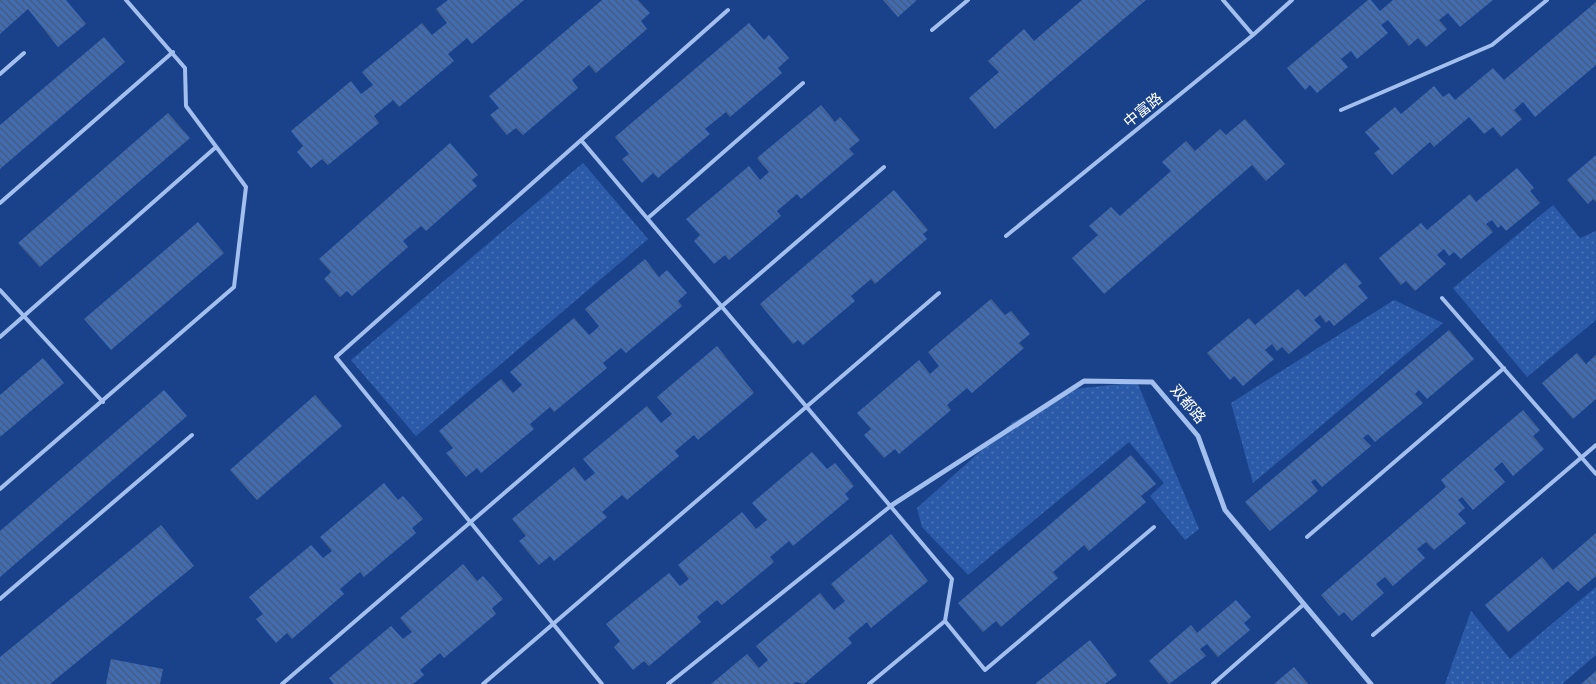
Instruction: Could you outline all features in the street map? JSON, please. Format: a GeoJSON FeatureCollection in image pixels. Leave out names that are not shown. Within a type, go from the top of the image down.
{"type":"FeatureCollection","features":[{"type":"Feature","properties":{"kind":"street","name":"双都路"},"geometry":{"type":"LineString","coordinates":[[892,506],[1084,381],[1152,382],[1198,436],[1225,510],[1371,684]]}},
{"type":"Feature","properties":{"kind":"lane"},"geometry":{"type":"LineString","coordinates":[[0,489],[234,287],[246,187],[186,106],[185,68],[126,0]]}},
{"type":"Feature","properties":{"kind":"lane"},"geometry":{"type":"LineString","coordinates":[[932,30],[968,0]]}},
{"type":"Feature","properties":{"kind":"lane"},"geometry":{"type":"LineString","coordinates":[[1223,0],[1253,35]]}},
{"type":"Feature","properties":{"kind":"lane","name":"中富路"},"geometry":{"type":"LineString","coordinates":[[1006,236],[1253,35],[1292,0]]}},
{"type":"Feature","properties":{"kind":"lane"},"geometry":{"type":"LineString","coordinates":[[1341,110],[1492,46],[1547,0]]}},
{"type":"Feature","properties":{"kind":"lane"},"geometry":{"type":"LineString","coordinates":[[602,684],[336,357],[728,10]]}},
{"type":"Feature","properties":{"kind":"lane"},"geometry":{"type":"LineString","coordinates":[[0,203],[172,52]]}},
{"type":"Feature","properties":{"kind":"lane"},"geometry":{"type":"LineString","coordinates":[[0,74],[24,53]]}},
{"type":"Feature","properties":{"kind":"lane"},"geometry":{"type":"LineString","coordinates":[[648,218],[803,83]]}},
{"type":"Feature","properties":{"kind":"lane"},"geometry":{"type":"LineString","coordinates":[[581,140],[892,506],[952,580],[945,621],[869,684]]}},
{"type":"Feature","properties":{"kind":"lane"},"geometry":{"type":"LineString","coordinates":[[0,336],[216,147]]}},
{"type":"Feature","properties":{"kind":"lane"},"geometry":{"type":"LineString","coordinates":[[282,684],[884,167]]}},
{"type":"Feature","properties":{"kind":"lane"},"geometry":{"type":"LineString","coordinates":[[0,290],[102,402]]}},
{"type":"Feature","properties":{"kind":"lane"},"geometry":{"type":"LineString","coordinates":[[483,684],[939,293]]}},
{"type":"Feature","properties":{"kind":"lane"},"geometry":{"type":"LineString","coordinates":[[1442,298],[1596,474]]}},
{"type":"Feature","properties":{"kind":"lane"},"geometry":{"type":"LineString","coordinates":[[1307,537],[1504,368]]}},
{"type":"Feature","properties":{"kind":"lane"},"geometry":{"type":"LineString","coordinates":[[0,599],[192,435]]}},
{"type":"Feature","properties":{"kind":"lane"},"geometry":{"type":"LineString","coordinates":[[1373,635],[1596,445]]}},
{"type":"Feature","properties":{"kind":"lane"},"geometry":{"type":"LineString","coordinates":[[668,684],[892,506]]}},
{"type":"Feature","properties":{"kind":"lane"},"geometry":{"type":"LineString","coordinates":[[945,621],[986,670],[1154,527]]}},
{"type":"Feature","properties":{"kind":"lane"},"geometry":{"type":"LineString","coordinates":[[1213,684],[1304,604]]}},
{"type":"Feature","properties":{"kind":"shaded area"},"geometry":{"type":"Polygon","coordinates":[[[583,163],[648,239],[416,436],[351,360],[583,163]]]}},
{"type":"Feature","properties":{"kind":"shaded area"},"geometry":{"type":"Polygon","coordinates":[[[1553,205],[1580,238],[1596,231],[1596,320],[1527,377],[1453,288],[1553,205]]]}},
{"type":"Feature","properties":{"kind":"shaded area"},"geometry":{"type":"Polygon","coordinates":[[[1394,300],[1443,323],[1253,483],[1231,403],[1394,300]]]}},
{"type":"Feature","properties":{"kind":"shaded area"},"geometry":{"type":"Polygon","coordinates":[[[1137,382],[1199,529],[1185,540],[1150,496],[1164,483],[1129,442],[968,575],[922,527],[917,508],[1013,422],[1075,389],[1137,382]]]}},
{"type":"Feature","properties":{"kind":"shaded area"},"geometry":{"type":"Polygon","coordinates":[[[1596,587],[1596,655],[1562,684],[1445,684],[1471,611],[1510,659],[1596,587]]]}},
{"type":"Feature","properties":{"kind":"building"},"geometry":{"type":"Polygon","coordinates":[[[0,0],[66,0],[86,24],[58,47],[28,9],[0,34],[0,0]]]}},
{"type":"Feature","properties":{"kind":"building"},"geometry":{"type":"Polygon","coordinates":[[[448,0],[524,0],[472,44],[467,38],[448,54],[454,61],[399,107],[393,100],[374,116],[379,123],[328,165],[322,159],[311,168],[297,152],[303,146],[291,131],[351,81],[361,94],[373,85],[362,72],[422,23],[432,35],[447,23],[436,9],[448,0]]]}},
{"type":"Feature","properties":{"kind":"building"},"geometry":{"type":"Polygon","coordinates":[[[602,0],[638,0],[650,13],[641,21],[647,29],[596,73],[589,65],[572,80],[578,88],[523,135],[516,128],[507,135],[490,115],[499,108],[489,96],[602,0]]]}},
{"type":"Feature","properties":{"kind":"building"},"geometry":{"type":"Polygon","coordinates":[[[883,0],[917,0],[898,17],[883,0]]]}},
{"type":"Feature","properties":{"kind":"building"},"geometry":{"type":"Polygon","coordinates":[[[1082,0],[1146,0],[995,129],[969,98],[999,72],[988,61],[1024,29],[1034,41],[1082,0]]]}},
{"type":"Feature","properties":{"kind":"building"},"geometry":{"type":"Polygon","coordinates":[[[1368,0],[1371,0],[1380,11],[1393,0],[1493,0],[1460,27],[1448,13],[1439,20],[1447,29],[1426,47],[1418,38],[1409,46],[1388,20],[1381,25],[1388,33],[1357,59],[1351,51],[1341,59],[1348,67],[1317,93],[1310,85],[1305,90],[1287,68],[1368,0]]]}},
{"type":"Feature","properties":{"kind":"building"},"geometry":{"type":"Polygon","coordinates":[[[1596,2],[1596,65],[1535,117],[1523,102],[1514,110],[1522,119],[1501,137],[1493,127],[1484,134],[1469,117],[1434,147],[1430,142],[1392,175],[1374,153],[1380,149],[1365,132],[1395,107],[1401,114],[1434,86],[1443,97],[1449,93],[1455,100],[1493,68],[1504,80],[1596,2]]]}},
{"type":"Feature","properties":{"kind":"building"},"geometry":{"type":"Polygon","coordinates":[[[749,23],[764,40],[769,35],[789,58],[778,68],[782,73],[730,117],[726,112],[705,129],[710,134],[658,178],[653,173],[642,183],[622,159],[629,154],[615,137],[749,23]]]}},
{"type":"Feature","properties":{"kind":"building"},"geometry":{"type":"Polygon","coordinates":[[[104,37],[125,62],[0,169],[0,125],[104,37]]]}},
{"type":"Feature","properties":{"kind":"building"},"geometry":{"type":"Polygon","coordinates":[[[821,105],[835,122],[840,117],[860,140],[849,149],[854,154],[801,199],[797,194],[777,211],[781,216],[729,260],[725,255],[714,264],[694,241],[700,235],[686,219],[749,166],[760,180],[769,172],[757,158],[821,105]]]}},
{"type":"Feature","properties":{"kind":"building"},"geometry":{"type":"Polygon","coordinates":[[[168,113],[190,138],[40,267],[18,243],[168,113]]]}},
{"type":"Feature","properties":{"kind":"building"},"geometry":{"type":"Polygon","coordinates":[[[1245,119],[1285,164],[1266,181],[1252,165],[1104,294],[1072,258],[1098,235],[1089,226],[1111,207],[1120,216],[1171,171],[1162,162],[1186,141],[1195,151],[1220,129],[1226,135],[1245,119]]]}},
{"type":"Feature","properties":{"kind":"building"},"geometry":{"type":"Polygon","coordinates":[[[450,143],[478,175],[472,180],[477,186],[426,231],[421,226],[403,241],[408,247],[352,296],[347,291],[340,297],[324,279],[331,272],[319,259],[450,143]]]}},
{"type":"Feature","properties":{"kind":"building"},"geometry":{"type":"Polygon","coordinates":[[[1596,155],[1596,202],[1593,199],[1588,204],[1567,180],[1596,155]]]}},
{"type":"Feature","properties":{"kind":"building"},"geometry":{"type":"Polygon","coordinates":[[[1517,168],[1534,188],[1530,191],[1540,203],[1506,231],[1501,225],[1498,228],[1492,220],[1486,224],[1493,232],[1461,259],[1454,252],[1449,256],[1444,249],[1437,255],[1446,264],[1415,291],[1406,281],[1401,285],[1379,258],[1421,223],[1427,230],[1470,194],[1476,202],[1517,168]]]}},
{"type":"Feature","properties":{"kind":"building"},"geometry":{"type":"Polygon","coordinates":[[[894,190],[928,230],[923,234],[927,239],[875,284],[871,279],[851,296],[855,301],[803,345],[798,340],[793,344],[760,304],[894,190]]]}},
{"type":"Feature","properties":{"kind":"building"},"geometry":{"type":"Polygon","coordinates":[[[198,222],[224,253],[111,350],[84,319],[198,222]]]}},
{"type":"Feature","properties":{"kind":"building"},"geometry":{"type":"Polygon","coordinates":[[[645,259],[659,277],[667,270],[687,293],[678,301],[682,306],[626,353],[621,348],[603,363],[607,368],[554,412],[550,407],[530,424],[534,429],[481,473],[477,468],[466,477],[446,453],[453,448],[439,431],[501,379],[513,393],[522,385],[510,372],[574,318],[589,335],[594,331],[599,326],[585,309],[645,259]]]}},
{"type":"Feature","properties":{"kind":"building"},"geometry":{"type":"Polygon","coordinates":[[[1345,263],[1362,283],[1358,286],[1368,298],[1334,326],[1329,320],[1326,323],[1320,315],[1314,320],[1321,327],[1289,354],[1282,347],[1277,351],[1272,344],[1265,350],[1274,359],[1243,386],[1234,376],[1230,380],[1207,353],[1249,318],[1255,325],[1298,289],[1305,297],[1345,263]]]}},
{"type":"Feature","properties":{"kind":"building"},"geometry":{"type":"Polygon","coordinates":[[[991,299],[1005,315],[1011,311],[1030,334],[1019,343],[1024,348],[972,393],[967,388],[947,405],[951,410],[899,454],[895,449],[884,458],[864,435],[871,429],[857,413],[919,360],[930,374],[939,366],[928,352],[991,299]]]}},
{"type":"Feature","properties":{"kind":"building"},"geometry":{"type":"Polygon","coordinates":[[[1449,330],[1474,359],[1427,399],[1419,390],[1415,394],[1423,403],[1375,442],[1368,434],[1363,438],[1371,446],[1322,487],[1315,479],[1311,482],[1318,491],[1270,531],[1245,502],[1449,330]]]}},
{"type":"Feature","properties":{"kind":"building"},"geometry":{"type":"Polygon","coordinates":[[[717,346],[754,393],[698,440],[694,435],[675,451],[679,456],[627,500],[622,495],[602,512],[607,517],[554,561],[550,556],[539,565],[519,541],[526,536],[512,519],[574,467],[585,481],[595,473],[583,459],[647,406],[661,423],[672,414],[657,397],[717,346]]]}},
{"type":"Feature","properties":{"kind":"building"},"geometry":{"type":"Polygon","coordinates":[[[1577,353],[1586,364],[1596,355],[1596,399],[1573,419],[1542,383],[1577,353]]]}},
{"type":"Feature","properties":{"kind":"building"},"geometry":{"type":"Polygon","coordinates":[[[43,358],[64,383],[0,437],[0,395],[43,358]]]}},
{"type":"Feature","properties":{"kind":"building"},"geometry":{"type":"Polygon","coordinates":[[[164,390],[187,416],[0,577],[0,531],[164,390]]]}},
{"type":"Feature","properties":{"kind":"building"},"geometry":{"type":"Polygon","coordinates":[[[315,395],[342,426],[257,500],[230,470],[315,395]]]}},
{"type":"Feature","properties":{"kind":"building"},"geometry":{"type":"Polygon","coordinates":[[[1523,410],[1540,430],[1533,436],[1544,449],[1513,476],[1502,462],[1494,469],[1505,482],[1473,510],[1462,497],[1458,500],[1465,508],[1458,514],[1466,523],[1434,550],[1426,542],[1417,549],[1425,558],[1393,586],[1385,577],[1376,584],[1384,593],[1352,621],[1344,612],[1339,616],[1321,595],[1446,487],[1441,480],[1523,410]]]}},
{"type":"Feature","properties":{"kind":"building"},"geometry":{"type":"Polygon","coordinates":[[[812,452],[827,469],[835,463],[854,486],[845,494],[849,499],[793,546],[789,541],[770,557],[774,562],[722,605],[717,600],[697,617],[701,622],[649,666],[644,661],[633,670],[614,647],[620,641],[606,624],[669,573],[680,586],[689,579],[678,565],[742,512],[756,529],[767,520],[752,503],[812,452]]]}},
{"type":"Feature","properties":{"kind":"building"},"geometry":{"type":"Polygon","coordinates":[[[1131,455],[1156,484],[1141,496],[1146,502],[1089,551],[1084,545],[1053,572],[1058,578],[1001,627],[996,621],[983,632],[958,603],[1131,455]]]}},
{"type":"Feature","properties":{"kind":"building"},"geometry":{"type":"Polygon","coordinates":[[[384,483],[398,500],[403,496],[423,519],[412,528],[416,533],[364,577],[360,572],[340,589],[344,594],[292,639],[287,633],[276,643],[256,619],[263,614],[249,597],[311,545],[323,558],[332,551],[320,537],[384,483]]]}},
{"type":"Feature","properties":{"kind":"building"},"geometry":{"type":"Polygon","coordinates":[[[161,525],[194,566],[50,684],[0,684],[0,657],[161,525]]]}},
{"type":"Feature","properties":{"kind":"building"},"geometry":{"type":"Polygon","coordinates":[[[1596,533],[1596,576],[1578,591],[1568,581],[1508,632],[1485,605],[1542,557],[1553,570],[1596,533]]]}},
{"type":"Feature","properties":{"kind":"building"},"geometry":{"type":"Polygon","coordinates":[[[891,534],[928,581],[871,628],[867,622],[848,638],[852,643],[804,684],[796,682],[793,684],[711,684],[747,654],[759,668],[768,660],[756,646],[820,593],[834,610],[845,601],[831,584],[891,534]]]}},
{"type":"Feature","properties":{"kind":"building"},"geometry":{"type":"Polygon","coordinates":[[[463,564],[477,581],[483,576],[503,599],[492,608],[496,614],[444,658],[440,653],[420,670],[424,675],[413,684],[334,684],[329,678],[391,626],[403,639],[412,632],[400,618],[463,564]]]}},
{"type":"Feature","properties":{"kind":"building"},"geometry":{"type":"Polygon","coordinates":[[[1236,600],[1251,617],[1244,623],[1250,630],[1218,657],[1207,644],[1200,649],[1206,656],[1169,684],[1149,661],[1191,625],[1197,633],[1236,600]]]}},
{"type":"Feature","properties":{"kind":"building"},"geometry":{"type":"Polygon","coordinates":[[[1090,640],[1117,675],[1105,684],[1035,684],[1090,640]]]}},
{"type":"Feature","properties":{"kind":"building"},"geometry":{"type":"Polygon","coordinates":[[[111,659],[163,669],[160,684],[106,684],[111,659]]]}},
{"type":"Feature","properties":{"kind":"building"},"geometry":{"type":"Polygon","coordinates":[[[1294,667],[1308,684],[1274,684],[1294,667]]]}},
{"type":"Feature","properties":{"kind":"building"},"geometry":{"type":"Polygon","coordinates":[[[1596,671],[1596,684],[1581,684],[1596,671]]]}}]}
